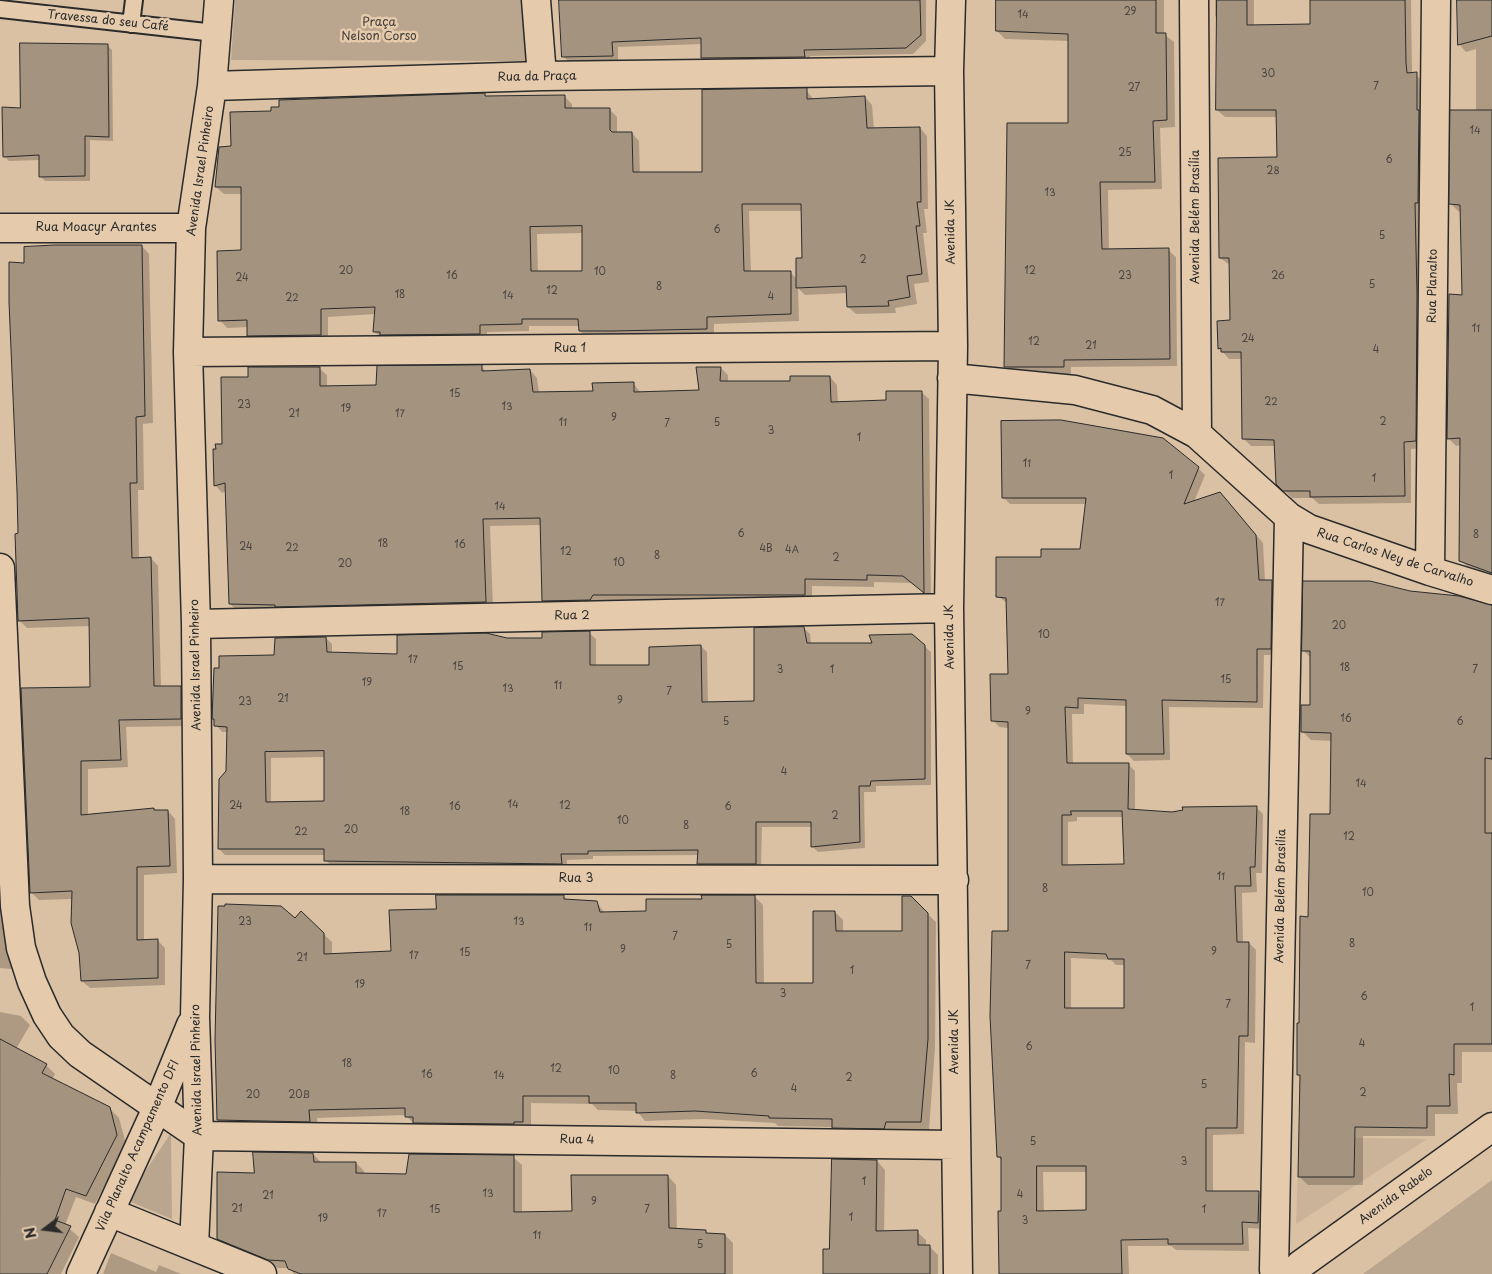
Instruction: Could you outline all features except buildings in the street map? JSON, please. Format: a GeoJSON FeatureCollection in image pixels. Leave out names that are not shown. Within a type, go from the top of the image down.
{"type":"FeatureCollection","features":[{"type":"Feature","properties":{"kind":"street"},"geometry":{"type":"LineString","coordinates":[[212,86],[219,0]]}},
{"type":"Feature","properties":{"kind":"street"},"geometry":{"type":"LineString","coordinates":[[536,0],[542,76]]}},
{"type":"Feature","properties":{"kind":"street","name":"Avenida JK"},"geometry":{"type":"LineString","coordinates":[[950,0],[952,378],[949,608],[958,1274]]}},
{"type":"Feature","properties":{"kind":"street","name":"Avenida Belém Brasília"},"geometry":{"type":"LineString","coordinates":[[1194,0],[1197,434]]}},
{"type":"Feature","properties":{"kind":"street","name":"Rua Planalto"},"geometry":{"type":"LineString","coordinates":[[1430,571],[1436,0]]}},
{"type":"Feature","properties":{"kind":"street","name":"Rua da Praça"},"geometry":{"type":"LineString","coordinates":[[212,86],[542,76],[949,71]]}},
{"type":"Feature","properties":{"kind":"street","name":"Avenida Israel Pinheiro"},"geometry":{"type":"LineString","coordinates":[[194,1246],[198,1136],[195,1017],[198,879],[196,624],[188,352],[191,228],[212,86]]}},
{"type":"Feature","properties":{"kind":"street","name":"Rua Moacyr Arantes"},"geometry":{"type":"LineString","coordinates":[[0,228],[191,228]]}},
{"type":"Feature","properties":{"kind":"street","name":"Rua 1"},"geometry":{"type":"LineString","coordinates":[[188,352],[952,346]]}},
{"type":"Feature","properties":{"kind":"street","name":"Rua Carlos Ney de Carvalho"},"geometry":{"type":"LineString","coordinates":[[952,378],[1075,390],[1152,410],[1197,434],[1288,517],[1326,536],[1492,590]]}},
{"type":"Feature","properties":{"kind":"street","name":"Avenida Belém Brasília"},"geometry":{"type":"LineString","coordinates":[[1282,1271],[1288,517]]}},
{"type":"Feature","properties":{"kind":"street"},"geometry":{"type":"LineString","coordinates":[[0,568],[4,725],[15,906],[22,948],[32,982],[47,1015],[61,1036],[80,1054],[198,1136]]}},
{"type":"Feature","properties":{"kind":"street","name":"Rua 2"},"geometry":{"type":"LineString","coordinates":[[196,624],[949,608]]}},
{"type":"Feature","properties":{"kind":"street","name":"Rua 3"},"geometry":{"type":"LineString","coordinates":[[198,879],[954,880]]}},
{"type":"Feature","properties":{"kind":"street","name":"Vila Planalto Acampamento DFI"},"geometry":{"type":"LineString","coordinates":[[80,1274],[157,1108],[195,1017]]}},
{"type":"Feature","properties":{"kind":"street","name":"Avenida Rabelo"},"geometry":{"type":"LineString","coordinates":[[1282,1271],[1492,1127]]}},
{"type":"Feature","properties":{"kind":"street","name":"Rua 4"},"geometry":{"type":"LineString","coordinates":[[198,1136],[956,1145]]}},
{"type":"Feature","properties":{"kind":"street"},"geometry":{"type":"LineString","coordinates":[[109,1212],[262,1274]]}},
{"type":"Feature","properties":{"kind":"lane"},"geometry":{"type":"LineString","coordinates":[[131,24],[134,0]]}},
{"type":"Feature","properties":{"kind":"lane","name":"Travessa do seu Café"},"geometry":{"type":"LineString","coordinates":[[0,9],[215,33]]}},
{"type":"Feature","properties":{"kind":"shaded area"},"geometry":{"type":"Polygon","coordinates":[[[1299,1137],[1427,1139],[1296,1224],[1299,1137]]]}},
{"type":"Feature","properties":{"kind":"green space","name":"Praça Nelson Corso"},"geometry":{"type":"Polygon","coordinates":[[[235,0],[523,0],[527,61],[231,60],[235,0]]]}},
{"type":"Feature","properties":{"kind":"green space"},"geometry":{"type":"Polygon","coordinates":[[[171,1133],[172,1219],[126,1200],[171,1133]]]}},
{"type":"Feature","properties":{"kind":"green space"},"geometry":{"type":"Polygon","coordinates":[[[1492,1180],[1492,1274],[1363,1274],[1492,1180]]]}}]}
